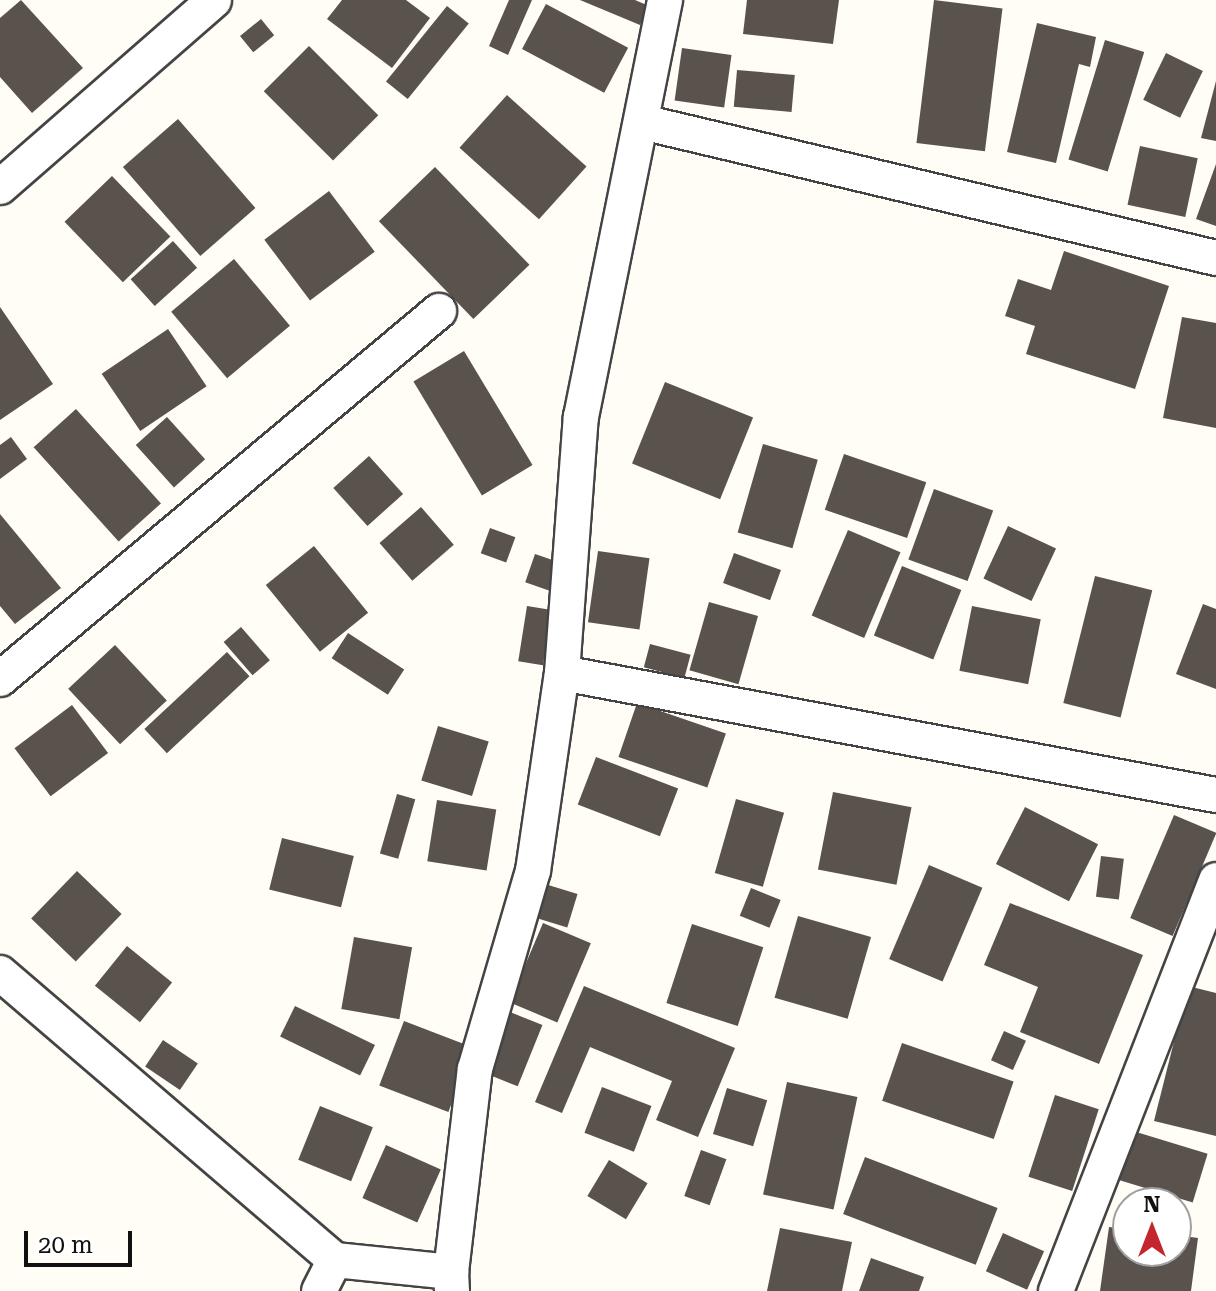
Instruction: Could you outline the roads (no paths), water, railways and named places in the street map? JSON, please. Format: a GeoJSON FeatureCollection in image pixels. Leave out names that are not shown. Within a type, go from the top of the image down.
{"type":"FeatureCollection","features":[{"type":"Feature","properties":{"kind":"street"},"geometry":{"type":"LineString","coordinates":[[0,187],[214,0]]}},
{"type":"Feature","properties":{"kind":"street"},"geometry":{"type":"LineString","coordinates":[[0,973],[335,1260],[451,1282],[475,1069],[533,871],[562,673],[581,417],[665,0]]}},
{"type":"Feature","properties":{"kind":"street"},"geometry":{"type":"LineString","coordinates":[[642,122],[1216,258]]}},
{"type":"Feature","properties":{"kind":"street"},"geometry":{"type":"LineString","coordinates":[[0,679],[439,311]]}},
{"type":"Feature","properties":{"kind":"street"},"geometry":{"type":"LineString","coordinates":[[562,673],[1216,795]]}},
{"type":"Feature","properties":{"kind":"street"},"geometry":{"type":"LineString","coordinates":[[1056,1291],[1216,880]]}},
{"type":"Feature","properties":{"kind":"street"},"geometry":{"type":"LineString","coordinates":[[319,1291],[335,1260]]}}]}
